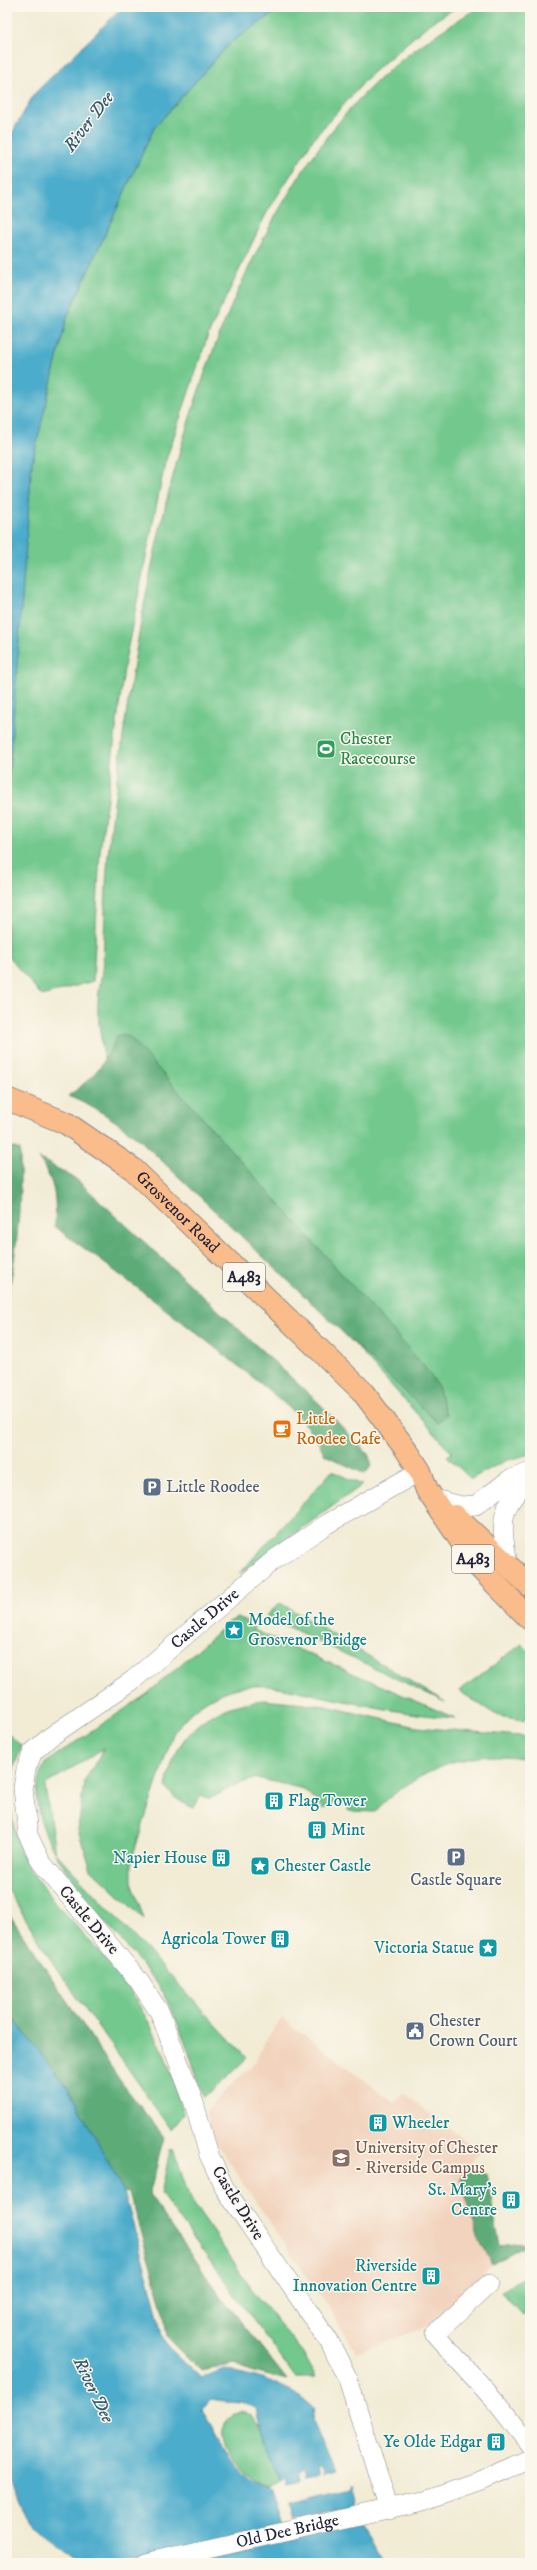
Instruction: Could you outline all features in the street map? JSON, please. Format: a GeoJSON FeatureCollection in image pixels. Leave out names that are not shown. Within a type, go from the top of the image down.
{"type":"FeatureCollection","features":[{"type":"Feature","properties":{"kind":"highway","name":"Grosvenor Road"},"geometry":{"type":"LineString","coordinates":[[7,1099],[66,1123],[132,1169],[362,1391],[428,1487],[477,1565],[530,1619]]}},
{"type":"Feature","properties":{"kind":"highway","name":"Grosvenor Road"},"geometry":{"type":"LineString","coordinates":[[428,1487],[530,1586]]}},
{"type":"Feature","properties":{"kind":"street"},"geometry":{"type":"LineString","coordinates":[[428,1487],[461,1506],[476,1505],[509,1480],[530,1472]]}},
{"type":"Feature","properties":{"kind":"street"},"geometry":{"type":"LineString","coordinates":[[508,1566],[502,1532],[504,1514],[515,1492],[530,1480]]}},
{"type":"Feature","properties":{"kind":"street","name":"Castle Drive"},"geometry":{"type":"LineString","coordinates":[[389,2510],[348,2379],[330,2343],[225,2189],[209,2155],[194,2103],[160,2013],[139,1980],[41,1862],[28,1835],[23,1788],[26,1769],[33,1752],[50,1737],[133,1680],[275,1559],[326,1524],[428,1487]]}},
{"type":"Feature","properties":{"kind":"street"},"geometry":{"type":"LineString","coordinates":[[489,2284],[435,2334],[497,2403],[530,2444]]}},
{"type":"Feature","properties":{"kind":"street","name":"Old Dee Bridge"},"geometry":{"type":"LineString","coordinates":[[145,2563],[360,2515],[389,2510],[423,2501],[477,2482],[530,2459]]}},
{"type":"Feature","properties":{"kind":"shaded area","name":"University of Chester - Riverside Campus"},"geometry":{"type":"Polygon","coordinates":[[[282,2018],[394,2102],[403,2092],[480,2152],[467,2167],[461,2181],[478,2236],[492,2264],[435,2324],[356,2353],[333,2314],[214,2140],[205,2111],[256,2061],[265,2041],[282,2018]]]}},
{"type":"Feature","properties":{"kind":"green space"},"geometry":{"type":"Polygon","coordinates":[[[282,7],[457,7],[429,24],[372,73],[314,138],[266,214],[208,335],[165,463],[125,661],[100,852],[93,981],[42,996],[7,955],[7,793],[32,462],[67,317],[154,128],[230,43],[282,7]]]}},
{"type":"Feature","properties":{"kind":"green space","name":"Chester Racecourse"},"geometry":{"type":"Polygon","coordinates":[[[479,7],[530,7],[530,1454],[505,1461],[471,1479],[447,1456],[452,1453],[105,1066],[99,1026],[98,997],[103,961],[108,855],[131,681],[142,619],[168,495],[185,434],[227,315],[265,235],[302,172],[330,133],[362,96],[403,59],[432,37],[479,7]]]}},
{"type":"Feature","properties":{"kind":"green space"},"geometry":{"type":"Polygon","coordinates":[[[122,1034],[130,1037],[423,1365],[438,1386],[446,1415],[438,1423],[140,1140],[106,1115],[68,1096],[91,1077],[107,1056],[117,1036],[122,1034]]]}},
{"type":"Feature","properties":{"kind":"green space"},"geometry":{"type":"Polygon","coordinates":[[[7,1145],[20,1150],[20,1169],[16,1244],[7,1300],[7,1145]]]}},
{"type":"Feature","properties":{"kind":"green space"},"geometry":{"type":"Polygon","coordinates":[[[39,1158],[76,1179],[322,1406],[368,1454],[372,1465],[365,1474],[325,1455],[317,1440],[307,1427],[268,1389],[163,1307],[55,1227],[54,1191],[49,1176],[39,1158]]]}},
{"type":"Feature","properties":{"kind":"green space"},"geometry":{"type":"Polygon","coordinates":[[[332,1471],[362,1485],[239,1574],[332,1471]]]}},
{"type":"Feature","properties":{"kind":"green space"},"geometry":{"type":"Polygon","coordinates":[[[280,1603],[287,1607],[445,1702],[266,1616],[280,1603]]]}},
{"type":"Feature","properties":{"kind":"green space"},"geometry":{"type":"Polygon","coordinates":[[[237,1618],[256,1625],[250,1633],[254,1630],[455,1718],[390,1710],[269,1686],[250,1686],[238,1688],[227,1691],[206,1701],[187,1716],[173,1734],[132,1858],[132,1882],[144,1919],[91,1869],[78,1830],[84,1782],[104,1748],[45,1785],[55,1852],[247,2058],[204,2098],[183,2035],[166,1999],[150,1975],[77,1886],[55,1854],[41,1822],[37,1791],[46,1762],[147,1694],[229,1622],[237,1618]]]}},
{"type":"Feature","properties":{"kind":"green space"},"geometry":{"type":"Polygon","coordinates":[[[522,1644],[530,1653],[530,1721],[498,1716],[459,1691],[522,1644]]]}},
{"type":"Feature","properties":{"kind":"green space"},"geometry":{"type":"Polygon","coordinates":[[[263,1700],[325,1706],[417,1727],[530,1737],[530,1760],[497,1756],[481,1757],[450,1764],[419,1777],[393,1795],[375,1812],[349,1811],[345,1804],[338,1801],[324,1809],[304,1789],[257,1778],[238,1784],[209,1799],[201,1795],[194,1808],[175,1797],[166,1787],[171,1767],[178,1750],[187,1736],[198,1725],[211,1716],[243,1703],[263,1700]]]}},
{"type":"Feature","properties":{"kind":"green space"},"geometry":{"type":"Polygon","coordinates":[[[7,1732],[22,1747],[14,1769],[11,1801],[13,1824],[23,1858],[55,1903],[117,1973],[149,2022],[158,2040],[172,2076],[183,2114],[171,2129],[52,1962],[7,1888],[7,1732]]]}},
{"type":"Feature","properties":{"kind":"green space"},"geometry":{"type":"Polygon","coordinates":[[[7,1911],[121,2082],[164,2137],[149,2195],[227,2304],[287,2380],[253,2372],[235,2364],[201,2371],[167,2337],[163,2308],[129,2193],[124,2192],[69,2089],[7,2011],[7,1911]]]}},
{"type":"Feature","properties":{"kind":"green space"},"geometry":{"type":"Polygon","coordinates":[[[173,2148],[190,2199],[251,2288],[303,2353],[316,2377],[295,2377],[161,2194],[170,2150],[173,2148]]]}},
{"type":"Feature","properties":{"kind":"green space"},"geometry":{"type":"Polygon","coordinates":[[[467,2167],[478,2168],[486,2174],[500,2246],[530,2242],[492,2264],[478,2236],[461,2181],[467,2167]]]}},
{"type":"Feature","properties":{"kind":"green space"},"geometry":{"type":"Polygon","coordinates":[[[530,2273],[530,2315],[527,2312],[523,2315],[501,2291],[530,2273]]]}},
{"type":"Feature","properties":{"kind":"green space"},"geometry":{"type":"Polygon","coordinates":[[[240,2412],[252,2415],[261,2428],[277,2477],[267,2484],[256,2480],[236,2462],[228,2450],[223,2438],[223,2427],[228,2418],[240,2412]]]}},
{"type":"Feature","properties":{"kind":"water","name":"River Dee"},"geometry":{"type":"Polygon","coordinates":[[[123,7],[282,7],[230,43],[154,128],[67,317],[32,462],[7,804],[7,142],[34,94],[123,7]]]}},
{"type":"Feature","properties":{"kind":"water","name":"River Dee"},"geometry":{"type":"Polygon","coordinates":[[[7,2011],[69,2089],[124,2192],[154,2300],[162,2336],[168,2347],[201,2378],[225,2369],[266,2380],[300,2396],[314,2408],[312,2418],[333,2471],[321,2474],[319,2466],[315,2467],[317,2474],[304,2477],[302,2469],[296,2471],[298,2479],[284,2482],[282,2475],[277,2477],[261,2428],[257,2409],[241,2403],[211,2400],[202,2408],[222,2446],[234,2463],[249,2477],[268,2486],[284,2543],[363,2525],[383,2563],[77,2563],[75,2557],[29,2523],[7,2473],[7,2011]]]}},
{"type":"Feature","properties":{"kind":"water"},"geometry":{"type":"Polygon","coordinates":[[[351,2484],[355,2499],[349,2508],[291,2523],[286,2504],[349,2489],[351,2484]]]}},
{"type":"Feature","properties":{"kind":"place","name":"Chester Racecourse"},"geometry":{"type":"Point","coordinates":[326,749]}},
{"type":"Feature","properties":{"kind":"place","name":"Little Roodee Cafe"},"geometry":{"type":"Point","coordinates":[282,1429]}},
{"type":"Feature","properties":{"kind":"place","name":"Little Roodee"},"geometry":{"type":"Point","coordinates":[152,1487]}},
{"type":"Feature","properties":{"kind":"place","name":"Model of the Grosvenor Bridge"},"geometry":{"type":"Point","coordinates":[234,1630]}},
{"type":"Feature","properties":{"kind":"place","name":"Flag Tower"},"geometry":{"type":"Point","coordinates":[274,1801]}},
{"type":"Feature","properties":{"kind":"place","name":"Mint"},"geometry":{"type":"Point","coordinates":[317,1830]}},
{"type":"Feature","properties":{"kind":"place","name":"Castle Square"},"geometry":{"type":"Point","coordinates":[456,1857]}},
{"type":"Feature","properties":{"kind":"place","name":"Napier House"},"geometry":{"type":"Point","coordinates":[221,1858]}},
{"type":"Feature","properties":{"kind":"place","name":"Chester Castle"},"geometry":{"type":"Point","coordinates":[260,1866]}},
{"type":"Feature","properties":{"kind":"place","name":"Agricola Tower"},"geometry":{"type":"Point","coordinates":[280,1939]}},
{"type":"Feature","properties":{"kind":"place","name":"Victoria Statue"},"geometry":{"type":"Point","coordinates":[488,1948]}},
{"type":"Feature","properties":{"kind":"place","name":"Chester Crown Court"},"geometry":{"type":"Point","coordinates":[415,2031]}},
{"type":"Feature","properties":{"kind":"place","name":"Wheeler"},"geometry":{"type":"Point","coordinates":[378,2123]}},
{"type":"Feature","properties":{"kind":"place","name":"University of Chester - Riverside Campus"},"geometry":{"type":"Point","coordinates":[341,2158]}},
{"type":"Feature","properties":{"kind":"place","name":"St. Mary's Centre"},"geometry":{"type":"Point","coordinates":[511,2200]}},
{"type":"Feature","properties":{"kind":"place","name":"Riverside Innovation Centre"},"geometry":{"type":"Point","coordinates":[431,2276]}},
{"type":"Feature","properties":{"kind":"place","name":"Ye Olde Edgar"},"geometry":{"type":"Point","coordinates":[496,2442]}}]}
